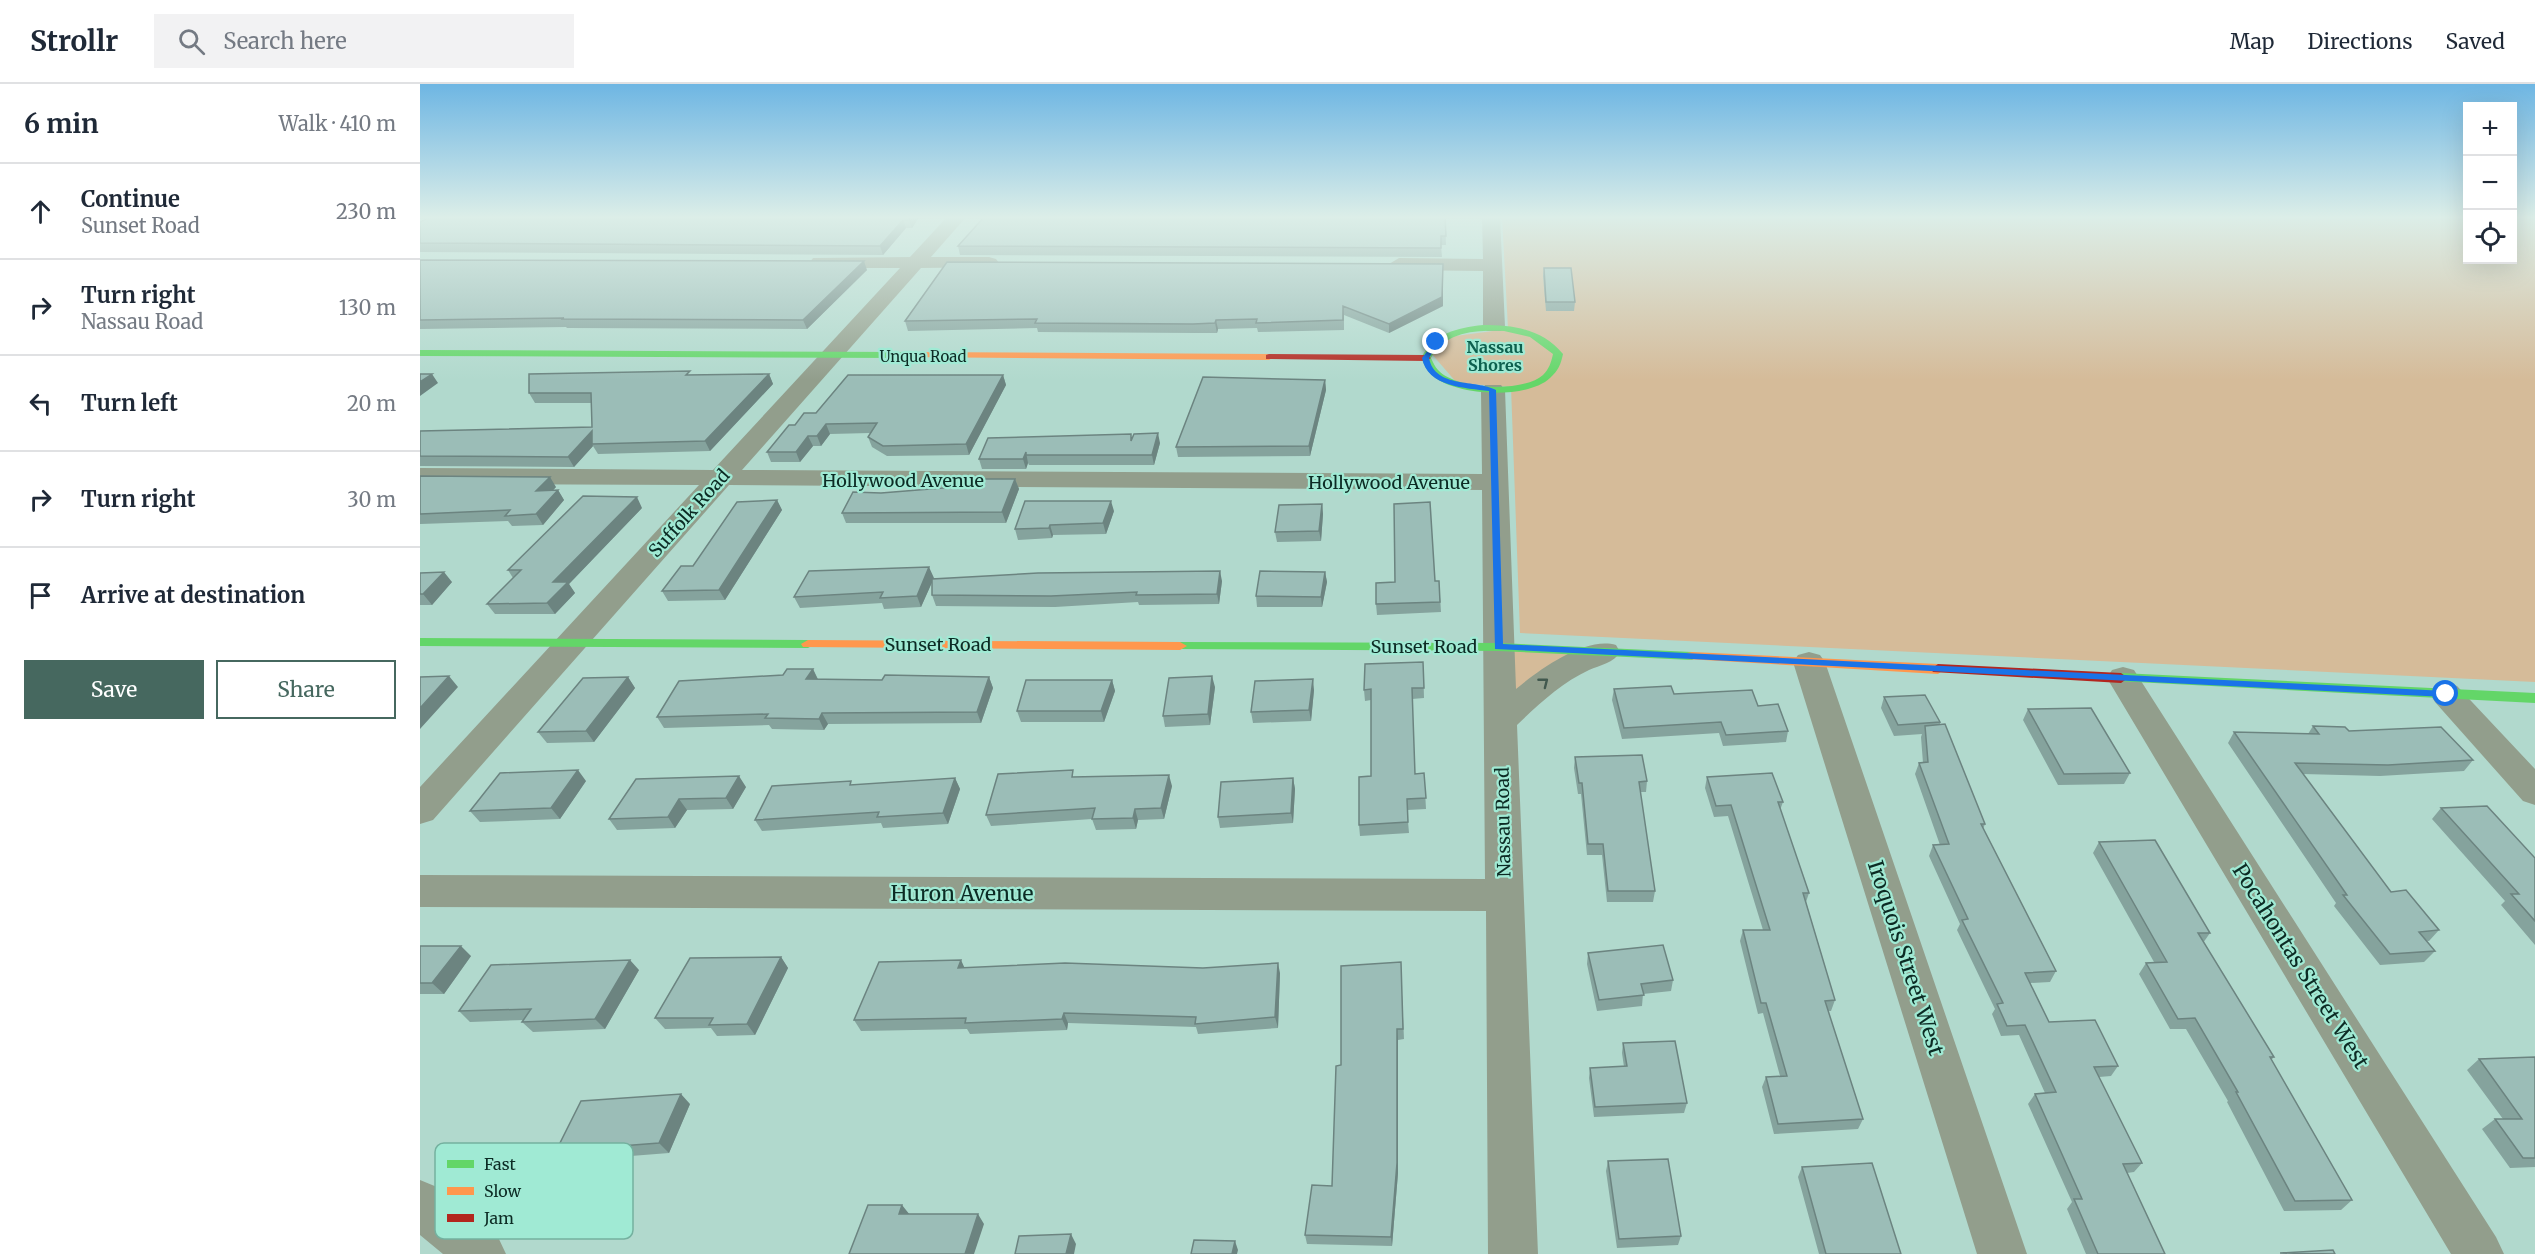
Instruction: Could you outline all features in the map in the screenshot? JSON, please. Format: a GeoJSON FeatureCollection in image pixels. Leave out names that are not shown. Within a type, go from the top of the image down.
{"type":"FeatureCollection","features":[{"type":"Feature","properties":{"kind":"street","name":"Suffolk Road"},"geometry":{"type":"LineString","coordinates":[[420,810],[908,271]]}},
{"type":"Feature","properties":{"kind":"street"},"geometry":{"type":"LineString","coordinates":[[1492,271],[1494,327]]}},
{"type":"Feature","properties":{"kind":"street"},"geometry":{"type":"LineString","coordinates":[[1494,327],[1524,331],[1543,339],[1555,349],[1558,360],[1553,371],[1539,381],[1518,388],[1492,390],[1466,387],[1444,380],[1430,370],[1426,358],[1431,347],[1443,338],[1461,331],[1494,327]]}},
{"type":"Feature","properties":{"kind":"street","name":"Unqua Road"},"geometry":{"type":"LineString","coordinates":[[420,353],[1426,358]]}},
{"type":"Feature","properties":{"kind":"street","name":"Nassau Road"},"geometry":{"type":"LineString","coordinates":[[1492,390],[1513,1254]]}},
{"type":"Feature","properties":{"kind":"street","name":"Hollywood Avenue"},"geometry":{"type":"LineString","coordinates":[[420,476],[1495,482]]}},
{"type":"Feature","properties":{"kind":"street","name":"Sunset Road"},"geometry":{"type":"LineString","coordinates":[[420,642],[1499,647],[2535,698]]}},
{"type":"Feature","properties":{"kind":"street"},"geometry":{"type":"LineString","coordinates":[[1501,722],[1548,678],[1573,663],[1605,652]]}},
{"type":"Feature","properties":{"kind":"street","name":"Iroquois Street West"},"geometry":{"type":"LineString","coordinates":[[1809,662],[2002,1254]]}},
{"type":"Feature","properties":{"kind":"street","name":"Pocahontas Street West"},"geometry":{"type":"LineString","coordinates":[[2123,678],[2480,1254]]}},
{"type":"Feature","properties":{"kind":"street"},"geometry":{"type":"LineString","coordinates":[[2446,694],[2535,792]]}},
{"type":"Feature","properties":{"kind":"street","name":"Huron Avenue"},"geometry":{"type":"LineString","coordinates":[[420,891],[1504,895]]}},
{"type":"Feature","properties":{"kind":"street"},"geometry":{"type":"LineString","coordinates":[[420,1204],[435,1216]]}},
{"type":"Feature","properties":{"kind":"street"},"geometry":{"type":"LineString","coordinates":[[463,1239],[481,1254]]}},
{"type":"Feature","properties":{"kind":"shaded area"},"geometry":{"type":"Polygon","coordinates":[[[1505,271],[2535,271],[2535,682],[1520,633],[1511,387],[1457,383],[1430,352],[1448,337],[1508,329],[1505,271]]]}},
{"type":"Feature","properties":{"kind":"shaded area"},"geometry":{"type":"Polygon","coordinates":[[[1502,649],[1594,654],[1503,717],[1502,649]]]}},
{"type":"Feature","properties":{"kind":"building"},"geometry":{"type":"Polygon","coordinates":[[[420,271],[854,271],[803,320],[561,319],[564,318],[420,320],[420,271]]]}},
{"type":"Feature","properties":{"kind":"building"},"geometry":{"type":"Polygon","coordinates":[[[941,271],[1443,271],[1442,297],[1389,324],[1343,306],[1343,320],[1256,323],[1257,319],[1216,320],[1215,323],[1193,324],[1035,323],[1037,319],[905,321],[941,271]]]}},
{"type":"Feature","properties":{"kind":"building"},"geometry":{"type":"Polygon","coordinates":[[[1544,271],[1571,271],[1575,302],[1546,302],[1544,271]]]}},
{"type":"Feature","properties":{"kind":"building"},"geometry":{"type":"Polygon","coordinates":[[[690,371],[686,375],[769,374],[705,441],[592,444],[592,431],[568,457],[420,456],[420,431],[592,427],[591,393],[529,393],[529,374],[690,371]]]}},
{"type":"Feature","properties":{"kind":"building"},"geometry":{"type":"Polygon","coordinates":[[[420,374],[432,374],[420,382],[420,374]]]}},
{"type":"Feature","properties":{"kind":"building"},"geometry":{"type":"Polygon","coordinates":[[[848,375],[1003,375],[966,444],[883,446],[868,437],[877,423],[826,424],[817,436],[808,436],[796,452],[767,452],[789,425],[795,425],[804,413],[816,413],[848,375]]]}},
{"type":"Feature","properties":{"kind":"building"},"geometry":{"type":"Polygon","coordinates":[[[1203,377],[1325,380],[1309,446],[1176,447],[1203,377]]]}},
{"type":"Feature","properties":{"kind":"building"},"geometry":{"type":"Polygon","coordinates":[[[1158,433],[1152,455],[1026,455],[1026,452],[1023,459],[979,459],[988,438],[1131,434],[1131,441],[1134,434],[1158,433]]]}},
{"type":"Feature","properties":{"kind":"building"},"geometry":{"type":"Polygon","coordinates":[[[420,476],[550,477],[536,491],[558,490],[536,514],[505,516],[510,510],[420,514],[420,476]]]}},
{"type":"Feature","properties":{"kind":"building"},"geometry":{"type":"Polygon","coordinates":[[[970,479],[1015,479],[1002,512],[842,513],[853,492],[881,493],[967,486],[970,479]]]}},
{"type":"Feature","properties":{"kind":"building"},"geometry":{"type":"Polygon","coordinates":[[[583,496],[637,497],[553,582],[568,582],[547,603],[487,604],[521,570],[508,570],[583,496]]]}},
{"type":"Feature","properties":{"kind":"building"},"geometry":{"type":"Polygon","coordinates":[[[777,500],[719,590],[662,591],[681,566],[693,566],[737,502],[777,500]]]}},
{"type":"Feature","properties":{"kind":"building"},"geometry":{"type":"Polygon","coordinates":[[[1025,501],[1111,501],[1103,523],[1015,529],[1025,501]]]}},
{"type":"Feature","properties":{"kind":"building"},"geometry":{"type":"Polygon","coordinates":[[[1430,502],[1435,581],[1439,581],[1440,602],[1376,604],[1376,583],[1395,582],[1394,504],[1430,502]]]}},
{"type":"Feature","properties":{"kind":"building"},"geometry":{"type":"Polygon","coordinates":[[[1322,504],[1319,531],[1275,532],[1279,505],[1322,504]]]}},
{"type":"Feature","properties":{"kind":"building"},"geometry":{"type":"Polygon","coordinates":[[[929,567],[917,596],[880,598],[883,592],[794,597],[809,571],[929,567]]]}},
{"type":"Feature","properties":{"kind":"building"},"geometry":{"type":"Polygon","coordinates":[[[1220,571],[1217,594],[1136,595],[1137,592],[1051,596],[932,595],[932,579],[1038,573],[1220,571]]]}},
{"type":"Feature","properties":{"kind":"building"},"geometry":{"type":"Polygon","coordinates":[[[1260,571],[1325,572],[1321,597],[1256,596],[1260,571]]]}},
{"type":"Feature","properties":{"kind":"building"},"geometry":{"type":"Polygon","coordinates":[[[444,572],[423,594],[420,594],[420,573],[444,572]]]}},
{"type":"Feature","properties":{"kind":"building"},"geometry":{"type":"Polygon","coordinates":[[[1423,662],[1424,688],[1412,688],[1415,774],[1424,773],[1426,798],[1407,799],[1408,822],[1359,825],[1359,777],[1371,776],[1371,689],[1364,690],[1365,664],[1423,662]]]}},
{"type":"Feature","properties":{"kind":"building"},"geometry":{"type":"Polygon","coordinates":[[[787,669],[813,669],[806,679],[882,680],[885,675],[989,677],[977,712],[822,713],[819,719],[765,718],[768,714],[657,717],[679,681],[783,675],[787,669]]]}},
{"type":"Feature","properties":{"kind":"building"},"geometry":{"type":"Polygon","coordinates":[[[449,676],[420,708],[420,677],[449,676]]]}},
{"type":"Feature","properties":{"kind":"building"},"geometry":{"type":"Polygon","coordinates":[[[1212,676],[1208,714],[1163,716],[1169,678],[1212,676]]]}},
{"type":"Feature","properties":{"kind":"building"},"geometry":{"type":"Polygon","coordinates":[[[628,677],[586,731],[538,732],[583,678],[628,677]]]}},
{"type":"Feature","properties":{"kind":"building"},"geometry":{"type":"Polygon","coordinates":[[[1313,679],[1309,710],[1251,712],[1255,681],[1313,679]]]}},
{"type":"Feature","properties":{"kind":"building"},"geometry":{"type":"Polygon","coordinates":[[[1026,680],[1112,680],[1101,711],[1017,711],[1026,680]]]}},
{"type":"Feature","properties":{"kind":"building"},"geometry":{"type":"Polygon","coordinates":[[[1671,686],[1674,694],[1752,690],[1758,706],[1778,704],[1788,731],[1726,735],[1721,722],[1624,728],[1614,689],[1671,686]]]}},
{"type":"Feature","properties":{"kind":"building"},"geometry":{"type":"Polygon","coordinates":[[[1925,695],[1940,722],[1898,725],[1884,697],[1925,695]]]}},
{"type":"Feature","properties":{"kind":"building"},"geometry":{"type":"Polygon","coordinates":[[[2091,708],[2130,773],[2064,774],[2028,709],[2091,708]]]}},
{"type":"Feature","properties":{"kind":"building"},"geometry":{"type":"Polygon","coordinates":[[[1945,724],[1985,824],[1981,824],[2056,971],[2025,973],[2049,1022],[2095,1020],[2118,1066],[2094,1067],[2142,1163],[2123,1164],[2165,1254],[2098,1254],[2074,1199],[2082,1199],[2035,1094],[2056,1092],[2025,1025],[2007,1026],[1997,1004],[2003,1003],[1962,920],[1968,919],[1933,845],[1949,844],[1919,763],[1928,762],[1925,726],[1945,724]]]}},
{"type":"Feature","properties":{"kind":"building"},"geometry":{"type":"Polygon","coordinates":[[[2313,726],[2345,727],[2349,731],[2441,727],[2473,760],[2388,765],[2295,763],[2391,892],[2406,890],[2439,930],[2419,932],[2435,951],[2390,954],[2343,895],[2347,895],[2234,732],[2319,734],[2313,726]]]}},
{"type":"Feature","properties":{"kind":"building"},"geometry":{"type":"Polygon","coordinates":[[[1642,755],[1647,781],[1639,782],[1655,891],[1608,891],[1603,844],[1588,844],[1582,783],[1579,783],[1575,757],[1642,755]]]}},
{"type":"Feature","properties":{"kind":"building"},"geometry":{"type":"Polygon","coordinates":[[[578,770],[551,808],[470,811],[500,773],[578,770]]]}},
{"type":"Feature","properties":{"kind":"building"},"geometry":{"type":"Polygon","coordinates":[[[1073,770],[1072,777],[1169,775],[1161,808],[1135,809],[1133,818],[1092,819],[1095,808],[986,815],[998,774],[1073,770]]]}},
{"type":"Feature","properties":{"kind":"building"},"geometry":{"type":"Polygon","coordinates":[[[1772,773],[1783,802],[1778,802],[1809,893],[1803,893],[1835,1000],[1825,1001],[1863,1119],[1778,1124],[1766,1077],[1787,1076],[1766,1003],[1761,1003],[1743,930],[1770,930],[1731,805],[1716,806],[1707,777],[1772,773]]]}},
{"type":"Feature","properties":{"kind":"building"},"geometry":{"type":"Polygon","coordinates":[[[739,776],[726,798],[679,799],[668,817],[609,819],[636,779],[739,776]]]}},
{"type":"Feature","properties":{"kind":"building"},"geometry":{"type":"Polygon","coordinates":[[[955,778],[943,813],[877,817],[879,812],[755,820],[772,786],[851,781],[850,785],[955,778]]]}},
{"type":"Feature","properties":{"kind":"building"},"geometry":{"type":"Polygon","coordinates":[[[1293,778],[1291,813],[1218,817],[1221,782],[1293,778]]]}},
{"type":"Feature","properties":{"kind":"building"},"geometry":{"type":"Polygon","coordinates":[[[2487,806],[2535,858],[2535,921],[2511,894],[2519,894],[2441,808],[2487,806]]]}},
{"type":"Feature","properties":{"kind":"building"},"geometry":{"type":"Polygon","coordinates":[[[2155,840],[2210,933],[2198,933],[2274,1057],[2270,1057],[2352,1200],[2295,1201],[2236,1092],[2238,1092],[2195,1018],[2178,1019],[2146,963],[2167,962],[2099,842],[2155,840]]]}},
{"type":"Feature","properties":{"kind":"building"},"geometry":{"type":"Polygon","coordinates":[[[1663,945],[1673,980],[1641,984],[1644,995],[1599,1000],[1588,953],[1663,945]]]}},
{"type":"Feature","properties":{"kind":"building"},"geometry":{"type":"Polygon","coordinates":[[[420,946],[461,946],[432,983],[420,983],[420,946]]]}},
{"type":"Feature","properties":{"kind":"building"},"geometry":{"type":"Polygon","coordinates":[[[781,957],[747,1024],[709,1025],[713,1018],[655,1018],[690,958],[781,957]]]}},
{"type":"Feature","properties":{"kind":"building"},"geometry":{"type":"Polygon","coordinates":[[[630,960],[595,1019],[522,1022],[531,1009],[459,1011],[491,965],[630,960]]]}},
{"type":"Feature","properties":{"kind":"building"},"geometry":{"type":"Polygon","coordinates":[[[961,960],[958,968],[1065,963],[1203,968],[1278,963],[1275,1017],[1195,1024],[1196,1017],[1064,1013],[1062,1019],[965,1023],[966,1018],[854,1020],[879,962],[961,960]]]}},
{"type":"Feature","properties":{"kind":"building"},"geometry":{"type":"Polygon","coordinates":[[[1401,962],[1403,1029],[1397,1029],[1397,1163],[1391,1237],[1305,1235],[1312,1185],[1332,1186],[1336,1066],[1341,1065],[1341,966],[1401,962]]]}},
{"type":"Feature","properties":{"kind":"building"},"geometry":{"type":"Polygon","coordinates":[[[1675,1041],[1687,1103],[1595,1107],[1590,1068],[1627,1066],[1623,1043],[1675,1041]]]}},
{"type":"Feature","properties":{"kind":"building"},"geometry":{"type":"Polygon","coordinates":[[[2535,1057],[2535,1158],[2523,1158],[2495,1119],[2522,1119],[2479,1059],[2535,1057]]]}},
{"type":"Feature","properties":{"kind":"building"},"geometry":{"type":"Polygon","coordinates":[[[681,1094],[659,1143],[633,1145],[633,1143],[560,1143],[581,1101],[681,1094]]]}},
{"type":"Feature","properties":{"kind":"building"},"geometry":{"type":"Polygon","coordinates":[[[1668,1159],[1681,1236],[1619,1239],[1608,1161],[1668,1159]]]}},
{"type":"Feature","properties":{"kind":"building"},"geometry":{"type":"Polygon","coordinates":[[[1872,1163],[1901,1254],[1826,1254],[1802,1167],[1872,1163]]]}},
{"type":"Feature","properties":{"kind":"building"},"geometry":{"type":"Polygon","coordinates":[[[868,1205],[902,1205],[899,1214],[978,1214],[965,1254],[849,1254],[868,1205]]]}},
{"type":"Feature","properties":{"kind":"building"},"geometry":{"type":"Polygon","coordinates":[[[1071,1234],[1066,1254],[1015,1254],[1019,1236],[1071,1234]]]}},
{"type":"Feature","properties":{"kind":"building"},"geometry":{"type":"Polygon","coordinates":[[[1194,1240],[1235,1241],[1232,1254],[1191,1254],[1194,1240]]]}},
{"type":"Feature","properties":{"kind":"building"},"geometry":{"type":"Polygon","coordinates":[[[2333,1250],[2335,1254],[2280,1253],[2333,1250]]]}},
{"type":"Feature","properties":{"kind":"traffic: fast"},"geometry":{"type":"LineString","coordinates":[[1483,328],[1514,329],[1534,335],[1551,346],[1558,354],[1554,368],[1545,378],[1532,385],[1498,390],[1462,385],[1434,372],[1426,358],[1436,343],[1457,332],[1483,328]]}},
{"type":"Feature","properties":{"kind":"traffic: fast"},"geometry":{"type":"LineString","coordinates":[[420,353],[906,355]]}},
{"type":"Feature","properties":{"kind":"traffic: fast"},"geometry":{"type":"LineString","coordinates":[[420,642],[808,644]]}},
{"type":"Feature","properties":{"kind":"traffic: fast"},"geometry":{"type":"LineString","coordinates":[[1180,646],[1499,647],[1692,656]]}},
{"type":"Feature","properties":{"kind":"traffic: fast"},"geometry":{"type":"LineString","coordinates":[[2121,678],[2535,698]]}},
{"type":"Feature","properties":{"kind":"traffic: slow"},"geometry":{"type":"LineString","coordinates":[[906,355],[1269,357]]}},
{"type":"Feature","properties":{"kind":"traffic: slow"},"geometry":{"type":"LineString","coordinates":[[808,644],[1180,646]]}},
{"type":"Feature","properties":{"kind":"traffic: slow"},"geometry":{"type":"LineString","coordinates":[[1692,656],[1938,669]]}},
{"type":"Feature","properties":{"kind":"traffic: jam"},"geometry":{"type":"LineString","coordinates":[[1269,357],[1426,358]]}},
{"type":"Feature","properties":{"kind":"traffic: jam"},"geometry":{"type":"LineString","coordinates":[[1938,669],[2121,678]]}},
{"type":"Feature","properties":{"kind":"district","name":"Nassau Shores"},"geometry":{"type":"Point","coordinates":[1495,356]}},
{"type":"Feature","properties":{"kind":"route"},"geometry":{"type":"LineString","coordinates":[[1436,342],[1427,352],[1427,364],[1430,370],[1454,384],[1492,390],[1499,647],[2446,694]]}}]}
